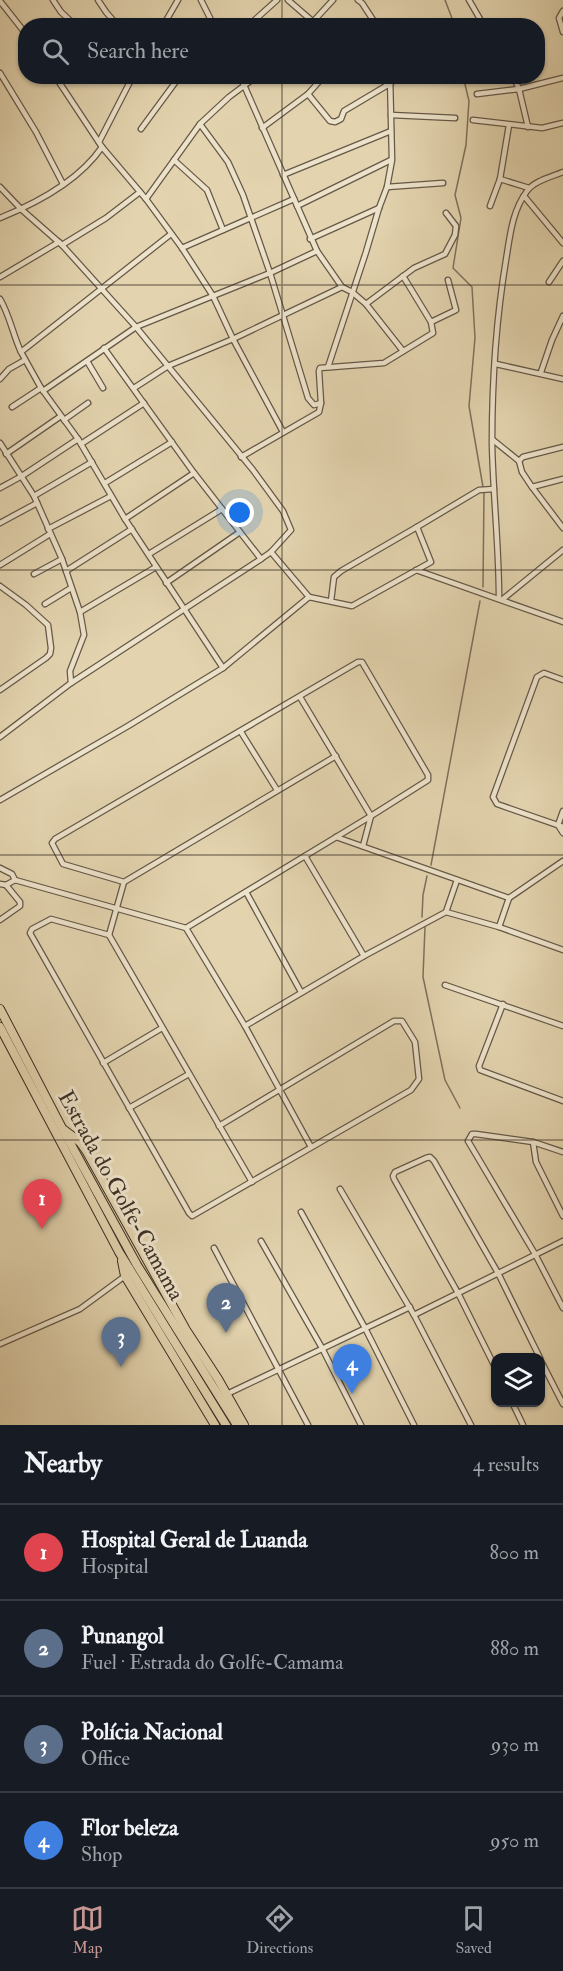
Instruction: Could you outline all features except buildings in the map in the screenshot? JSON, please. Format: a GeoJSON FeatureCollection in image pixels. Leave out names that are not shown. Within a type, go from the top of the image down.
{"type":"FeatureCollection","features":[{"type":"Feature","properties":{"kind":"highway","name":"Estrada do Golfe-Camama"},"geometry":{"type":"LineString","coordinates":[[0,1009],[137,1264],[237,1425]]}},
{"type":"Feature","properties":{"kind":"highway","name":"Estrada do Golfe-Camama"},"geometry":{"type":"LineString","coordinates":[[0,1027],[119,1252],[226,1425]]}},
{"type":"Feature","properties":{"kind":"highway"},"geometry":{"type":"LineString","coordinates":[[63,1130],[80,1142],[87,1152],[186,1330],[244,1425]]}},
{"type":"Feature","properties":{"kind":"highway"},"geometry":{"type":"LineString","coordinates":[[119,1252],[122,1278],[215,1425]]}},
{"type":"Feature","properties":{"kind":"street"},"geometry":{"type":"LineString","coordinates":[[53,0],[67,18]]}},
{"type":"Feature","properties":{"kind":"street"},"geometry":{"type":"LineString","coordinates":[[98,0],[111,18]]}},
{"type":"Feature","properties":{"kind":"street"},"geometry":{"type":"LineString","coordinates":[[168,18],[178,0]]}},
{"type":"Feature","properties":{"kind":"street"},"geometry":{"type":"LineString","coordinates":[[201,0],[210,18]]}},
{"type":"Feature","properties":{"kind":"street"},"geometry":{"type":"LineString","coordinates":[[257,18],[277,0]]}},
{"type":"Feature","properties":{"kind":"street"},"geometry":{"type":"LineString","coordinates":[[288,0],[307,18]]}},
{"type":"Feature","properties":{"kind":"street"},"geometry":{"type":"LineString","coordinates":[[318,18],[333,0]]}},
{"type":"Feature","properties":{"kind":"street"},"geometry":{"type":"LineString","coordinates":[[358,0],[371,18]]}},
{"type":"Feature","properties":{"kind":"street"},"geometry":{"type":"LineString","coordinates":[[469,0],[479,18]]}},
{"type":"Feature","properties":{"kind":"street"},"geometry":{"type":"LineString","coordinates":[[0,1],[18,24]]}},
{"type":"Feature","properties":{"kind":"street"},"geometry":{"type":"LineString","coordinates":[[563,11],[559,18],[563,32]]}},
{"type":"Feature","properties":{"kind":"street"},"geometry":{"type":"LineString","coordinates":[[0,73],[63,184]]}},
{"type":"Feature","properties":{"kind":"street"},"geometry":{"type":"LineString","coordinates":[[545,82],[563,78]]}},
{"type":"Feature","properties":{"kind":"street"},"geometry":{"type":"LineString","coordinates":[[60,84],[100,144],[146,199],[182,248],[213,296],[233,339],[283,432]]}},
{"type":"Feature","properties":{"kind":"street"},"geometry":{"type":"LineString","coordinates":[[0,218],[21,209],[86,167],[100,144],[129,84]]}},
{"type":"Feature","properties":{"kind":"street"},"geometry":{"type":"LineString","coordinates":[[141,129],[174,84]]}},
{"type":"Feature","properties":{"kind":"street"},"geometry":{"type":"LineString","coordinates":[[244,84],[316,251],[342,286],[366,304],[403,351]]}},
{"type":"Feature","properties":{"kind":"street"},"geometry":{"type":"LineString","coordinates":[[146,199],[200,124],[229,96],[249,84]]}},
{"type":"Feature","properties":{"kind":"street"},"geometry":{"type":"LineString","coordinates":[[262,128],[308,94],[317,84]]}},
{"type":"Feature","properties":{"kind":"street"},"geometry":{"type":"LineString","coordinates":[[308,94],[330,121],[335,122],[341,118],[344,111],[389,84],[392,160],[387,187],[328,367]]}},
{"type":"Feature","properties":{"kind":"street"},"geometry":{"type":"LineString","coordinates":[[517,84],[528,127]]}},
{"type":"Feature","properties":{"kind":"street"},"geometry":{"type":"LineString","coordinates":[[477,94],[539,84]]}},
{"type":"Feature","properties":{"kind":"street"},"geometry":{"type":"LineString","coordinates":[[391,115],[455,118]]}},
{"type":"Feature","properties":{"kind":"street"},"geometry":{"type":"LineString","coordinates":[[473,120],[542,128],[563,123]]}},
{"type":"Feature","properties":{"kind":"street"},"geometry":{"type":"LineString","coordinates":[[200,124],[228,162],[243,195],[270,273],[308,398],[314,405],[321,403]]}},
{"type":"Feature","properties":{"kind":"street"},"geometry":{"type":"LineString","coordinates":[[490,206],[500,179],[509,125]]}},
{"type":"Feature","properties":{"kind":"street"},"geometry":{"type":"LineString","coordinates":[[283,175],[391,131]]}},
{"type":"Feature","properties":{"kind":"street"},"geometry":{"type":"LineString","coordinates":[[174,160],[207,190],[223,230]]}},
{"type":"Feature","properties":{"kind":"street"},"geometry":{"type":"LineString","coordinates":[[297,206],[392,160]]}},
{"type":"Feature","properties":{"kind":"street"},"geometry":{"type":"LineString","coordinates":[[501,599],[492,440],[496,340],[504,273],[516,209],[529,188],[563,172]]}},
{"type":"Feature","properties":{"kind":"street"},"geometry":{"type":"LineString","coordinates":[[500,179],[529,188]]}},
{"type":"Feature","properties":{"kind":"street"},"geometry":{"type":"LineString","coordinates":[[387,187],[443,183]]}},
{"type":"Feature","properties":{"kind":"street"},"geometry":{"type":"LineString","coordinates":[[0,186],[21,209],[61,243],[136,327],[241,457],[283,511],[291,525],[290,532],[271,552],[71,683],[0,737]]}},
{"type":"Feature","properties":{"kind":"street"},"geometry":{"type":"LineString","coordinates":[[0,277],[106,218],[140,192]]}},
{"type":"Feature","properties":{"kind":"street"},"geometry":{"type":"LineString","coordinates":[[524,196],[563,243]]}},
{"type":"Feature","properties":{"kind":"street"},"geometry":{"type":"LineString","coordinates":[[182,248],[294,200]]}},
{"type":"Feature","properties":{"kind":"street"},"geometry":{"type":"LineString","coordinates":[[310,239],[379,208]]}},
{"type":"Feature","properties":{"kind":"street"},"geometry":{"type":"LineString","coordinates":[[366,304],[414,268],[447,252],[455,235],[456,226],[446,213]]}},
{"type":"Feature","properties":{"kind":"street"},"geometry":{"type":"LineString","coordinates":[[21,352],[171,234]]}},
{"type":"Feature","properties":{"kind":"street"},"geometry":{"type":"LineString","coordinates":[[12,407],[87,361],[136,327],[270,273],[316,251]]}},
{"type":"Feature","properties":{"kind":"street"},"geometry":{"type":"LineString","coordinates":[[549,282],[563,261]]}},
{"type":"Feature","properties":{"kind":"street"},"geometry":{"type":"LineString","coordinates":[[241,457],[319,412],[321,403],[319,369],[384,363],[433,333],[431,322],[403,276]]}},
{"type":"Feature","properties":{"kind":"street"},"geometry":{"type":"LineString","coordinates":[[431,322],[456,310],[448,280]]}},
{"type":"Feature","properties":{"kind":"street"},"geometry":{"type":"LineString","coordinates":[[134,388],[168,366],[233,339],[342,286]]}},
{"type":"Feature","properties":{"kind":"street"},"geometry":{"type":"LineString","coordinates":[[0,299],[21,352],[42,390],[79,442],[125,519],[223,668]]}},
{"type":"Feature","properties":{"kind":"street"},"geometry":{"type":"LineString","coordinates":[[541,372],[563,316]]}},
{"type":"Feature","properties":{"kind":"street"},"geometry":{"type":"LineString","coordinates":[[104,348],[194,473],[261,559]]}},
{"type":"Feature","properties":{"kind":"street"},"geometry":{"type":"LineString","coordinates":[[0,379],[9,369],[25,360]]}},
{"type":"Feature","properties":{"kind":"street"},"geometry":{"type":"LineString","coordinates":[[87,361],[103,388]]}},
{"type":"Feature","properties":{"kind":"street"},"geometry":{"type":"LineString","coordinates":[[495,364],[541,372],[563,379]]}},
{"type":"Feature","properties":{"kind":"street"},"geometry":{"type":"LineString","coordinates":[[6,454],[88,403]]}},
{"type":"Feature","properties":{"kind":"street"},"geometry":{"type":"LineString","coordinates":[[0,488],[144,403]]}},
{"type":"Feature","properties":{"kind":"street"},"geometry":{"type":"LineString","coordinates":[[492,440],[519,461],[522,472],[563,528]]}},
{"type":"Feature","properties":{"kind":"street"},"geometry":{"type":"LineString","coordinates":[[105,483],[172,442]]}},
{"type":"Feature","properties":{"kind":"street"},"geometry":{"type":"LineString","coordinates":[[0,443],[34,496],[62,559],[80,612],[84,635],[70,671],[71,683]]}},
{"type":"Feature","properties":{"kind":"street"},"geometry":{"type":"LineString","coordinates":[[519,461],[523,457],[563,447]]}},
{"type":"Feature","properties":{"kind":"street"},"geometry":{"type":"LineString","coordinates":[[34,496],[92,462]]}},
{"type":"Feature","properties":{"kind":"street"},"geometry":{"type":"LineString","coordinates":[[125,519],[194,473]]}},
{"type":"Feature","properties":{"kind":"street"},"geometry":{"type":"LineString","coordinates":[[532,487],[563,479]]}},
{"type":"Feature","properties":{"kind":"street"},"geometry":{"type":"LineString","coordinates":[[331,601],[334,577],[341,571],[484,490],[494,489]]}},
{"type":"Feature","properties":{"kind":"street"},"geometry":{"type":"LineString","coordinates":[[0,565],[49,532],[111,496]]}},
{"type":"Feature","properties":{"kind":"street"},"geometry":{"type":"LineString","coordinates":[[0,523],[37,503]]}},
{"type":"Feature","properties":{"kind":"street"},"geometry":{"type":"LineString","coordinates":[[148,554],[222,509]]}},
{"type":"Feature","properties":{"kind":"street"},"geometry":{"type":"LineString","coordinates":[[271,552],[309,597],[346,606],[359,604],[432,560],[417,527]]}},
{"type":"Feature","properties":{"kind":"street"},"geometry":{"type":"LineString","coordinates":[[66,571],[132,529]]}},
{"type":"Feature","properties":{"kind":"street"},"geometry":{"type":"LineString","coordinates":[[166,583],[240,531]]}},
{"type":"Feature","properties":{"kind":"street"},"geometry":{"type":"LineString","coordinates":[[501,599],[563,550]]}},
{"type":"Feature","properties":{"kind":"street"},"geometry":{"type":"LineString","coordinates":[[34,574],[62,559]]}},
{"type":"Feature","properties":{"kind":"street"},"geometry":{"type":"LineString","coordinates":[[80,612],[156,567]]}},
{"type":"Feature","properties":{"kind":"street"},"geometry":{"type":"LineString","coordinates":[[416,570],[563,622]]}},
{"type":"Feature","properties":{"kind":"street"},"geometry":{"type":"LineString","coordinates":[[0,586],[48,625],[51,648],[46,658],[0,690]]}},
{"type":"Feature","properties":{"kind":"street"},"geometry":{"type":"LineString","coordinates":[[45,604],[71,588]]}},
{"type":"Feature","properties":{"kind":"street"},"geometry":{"type":"LineString","coordinates":[[0,801],[223,668],[309,597]]}},
{"type":"Feature","properties":{"kind":"street"},"geometry":{"type":"LineString","coordinates":[[556,619],[563,614]]}},
{"type":"Feature","properties":{"kind":"street"},"geometry":{"type":"LineString","coordinates":[[124,882],[63,864],[52,843],[55,839],[358,662],[365,664],[428,775],[428,780],[186,928]]}},
{"type":"Feature","properties":{"kind":"street"},"geometry":{"type":"LineString","coordinates":[[560,826],[498,804],[493,797],[537,676],[544,673],[563,680]]}},
{"type":"Feature","properties":{"kind":"street"},"geometry":{"type":"LineString","coordinates":[[300,697],[371,816],[363,846]]}},
{"type":"Feature","properties":{"kind":"street"},"geometry":{"type":"LineString","coordinates":[[241,732],[277,790]]}},
{"type":"Feature","properties":{"kind":"street"},"geometry":{"type":"LineString","coordinates":[[109,935],[124,882],[336,756]]}},
{"type":"Feature","properties":{"kind":"street"},"geometry":{"type":"LineString","coordinates":[[563,811],[560,826],[563,832]]}},
{"type":"Feature","properties":{"kind":"street"},"geometry":{"type":"LineString","coordinates":[[336,837],[509,898]]}},
{"type":"Feature","properties":{"kind":"street"},"geometry":{"type":"LineString","coordinates":[[305,856],[364,956]]}},
{"type":"Feature","properties":{"kind":"street"},"geometry":{"type":"LineString","coordinates":[[500,927],[509,898],[563,861]]}},
{"type":"Feature","properties":{"kind":"street"},"geometry":{"type":"LineString","coordinates":[[0,868],[12,874],[15,880]]}},
{"type":"Feature","properties":{"kind":"street"},"geometry":{"type":"LineString","coordinates":[[0,920],[20,906],[20,902],[3,884],[15,880],[186,928],[245,1026],[311,1147]]}},
{"type":"Feature","properties":{"kind":"street"},"geometry":{"type":"LineString","coordinates":[[446,912],[457,880]]}},
{"type":"Feature","properties":{"kind":"street"},"geometry":{"type":"LineString","coordinates":[[246,892],[301,992]]}},
{"type":"Feature","properties":{"kind":"street"},"geometry":{"type":"LineString","coordinates":[[245,1026],[364,956],[446,912],[500,927],[563,950]]}},
{"type":"Feature","properties":{"kind":"street"},"geometry":{"type":"LineString","coordinates":[[219,1126],[394,1021],[402,1021],[415,1042],[419,1079],[416,1086],[252,1182],[192,1216],[30,933],[32,929],[51,919],[109,935],[162,1028],[219,1126],[252,1182]]}},
{"type":"Feature","properties":{"kind":"street"},"geometry":{"type":"LineString","coordinates":[[445,985],[563,1026]]}},
{"type":"Feature","properties":{"kind":"street"},"geometry":{"type":"LineString","coordinates":[[502,1004],[479,1066],[480,1070],[563,1101]]}},
{"type":"Feature","properties":{"kind":"street"},"geometry":{"type":"LineString","coordinates":[[103,1063],[162,1028]]}},
{"type":"Feature","properties":{"kind":"street"},"geometry":{"type":"LineString","coordinates":[[129,1108],[189,1074]]}},
{"type":"Feature","properties":{"kind":"street"},"geometry":{"type":"LineString","coordinates":[[563,1152],[533,1142],[476,1134],[472,1134],[468,1141],[535,1254],[563,1308]]}},
{"type":"Feature","properties":{"kind":"street"},"geometry":{"type":"LineString","coordinates":[[533,1142],[536,1162],[563,1216]]}},
{"type":"Feature","properties":{"kind":"street"},"geometry":{"type":"LineString","coordinates":[[491,1361],[458,1293],[393,1176],[395,1172],[426,1158],[430,1157],[434,1161],[498,1273],[538,1353]]}},
{"type":"Feature","properties":{"kind":"street"},"geometry":{"type":"LineString","coordinates":[[340,1189],[410,1307],[471,1425]]}},
{"type":"Feature","properties":{"kind":"street"},"geometry":{"type":"LineString","coordinates":[[301,1212],[365,1328],[414,1425]]}},
{"type":"Feature","properties":{"kind":"street"},"geometry":{"type":"LineString","coordinates":[[261,1241],[322,1348],[361,1425]]}},
{"type":"Feature","properties":{"kind":"street"},"geometry":{"type":"LineString","coordinates":[[414,1315],[563,1241]]}},
{"type":"Feature","properties":{"kind":"street"},"geometry":{"type":"LineString","coordinates":[[214,1248],[308,1425]]}},
{"type":"Feature","properties":{"kind":"street"},"geometry":{"type":"LineString","coordinates":[[0,1344],[80,1309],[122,1278]]}},
{"type":"Feature","properties":{"kind":"street"},"geometry":{"type":"LineString","coordinates":[[227,1394],[410,1307]]}},
{"type":"Feature","properties":{"kind":"street"},"geometry":{"type":"LineString","coordinates":[[545,1368],[563,1404]]}},
{"type":"Feature","properties":{"kind":"street"},"geometry":{"type":"LineString","coordinates":[[514,1407],[523,1425]]}},
{"type":"Feature","properties":{"kind":"waterway"},"geometry":{"type":"LineString","coordinates":[[445,0],[452,18]]}},
{"type":"Feature","properties":{"kind":"waterway"},"geometry":{"type":"LineString","coordinates":[[465,84],[469,101],[466,145],[455,195],[461,218],[453,268],[472,287],[475,338],[469,406],[483,487]]}},
{"type":"Feature","properties":{"kind":"waterway"},"geometry":{"type":"LineString","coordinates":[[483,587],[484,492]]}},
{"type":"Feature","properties":{"kind":"waterway"},"geometry":{"type":"LineString","coordinates":[[431,865],[480,601]]}},
{"type":"Feature","properties":{"kind":"waterway"},"geometry":{"type":"LineString","coordinates":[[422,917],[427,876]]}},
{"type":"Feature","properties":{"kind":"waterway"},"geometry":{"type":"LineString","coordinates":[[425,927],[423,977],[445,1080],[460,1108]]}},
{"type":"Feature","properties":{"kind":"place","name":"Hospital Geral de Luanda"},"geometry":{"type":"Point","coordinates":[42,1229]}},
{"type":"Feature","properties":{"kind":"place","name":"Punangol"},"geometry":{"type":"Point","coordinates":[226,1333]}},
{"type":"Feature","properties":{"kind":"place","name":"Polícia Nacional"},"geometry":{"type":"Point","coordinates":[121,1367]}},
{"type":"Feature","properties":{"kind":"place","name":"Flor beleza"},"geometry":{"type":"Point","coordinates":[352,1394]}}]}
